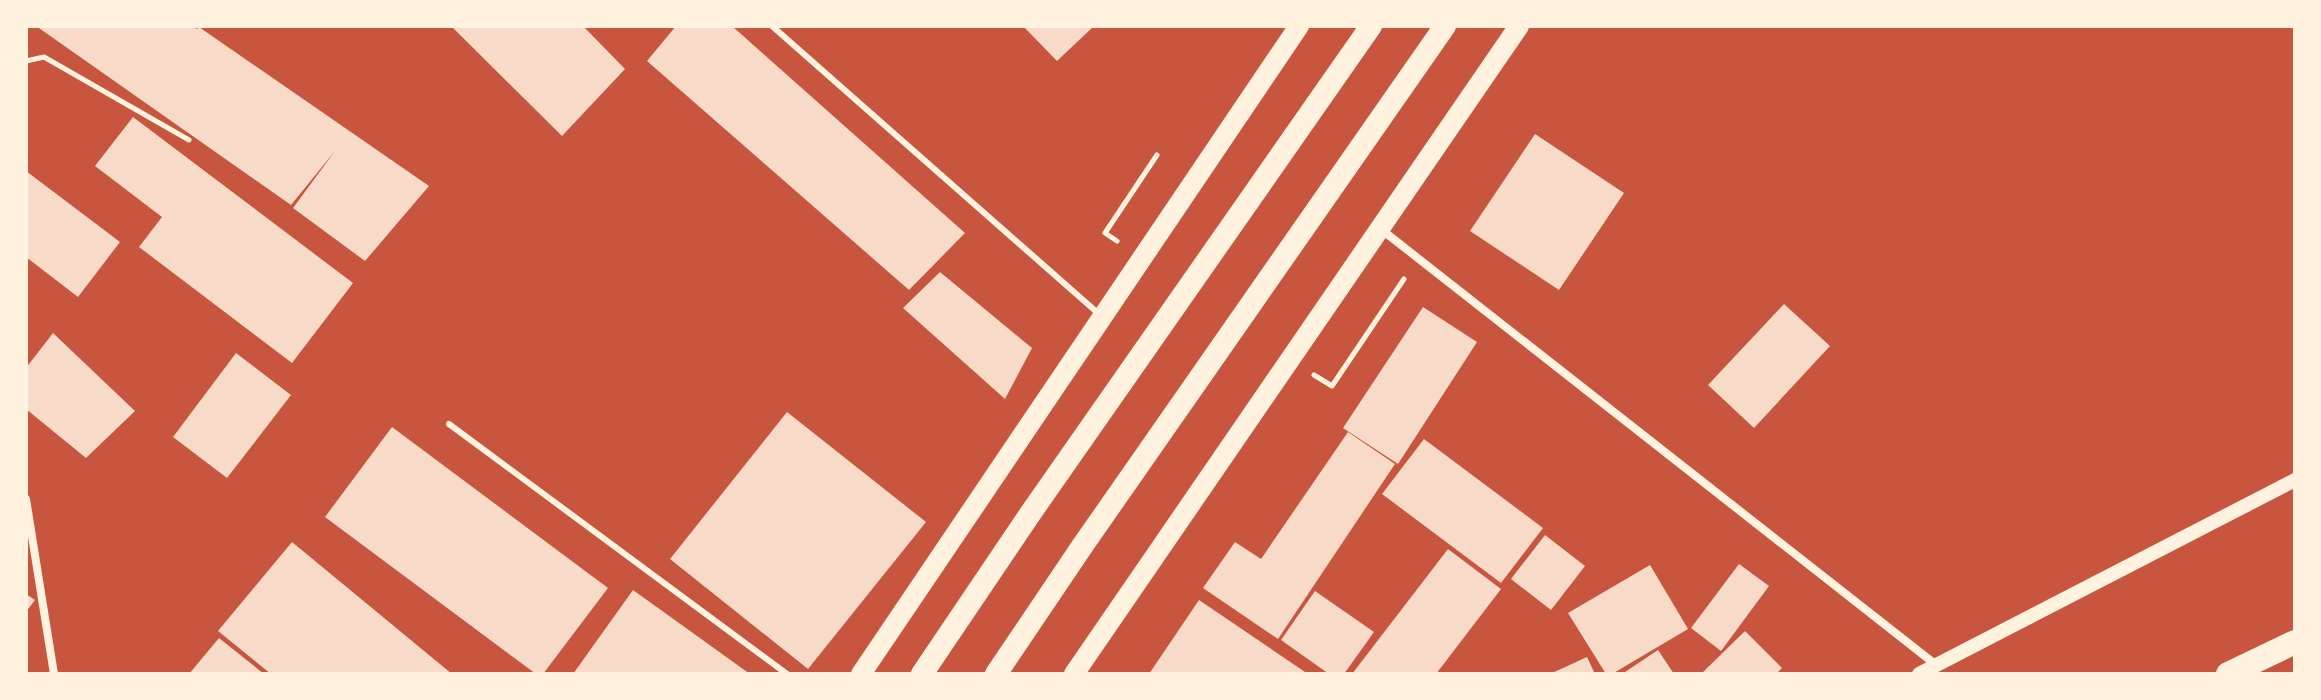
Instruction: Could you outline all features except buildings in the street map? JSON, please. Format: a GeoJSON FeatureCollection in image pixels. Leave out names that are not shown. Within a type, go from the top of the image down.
{"type":"FeatureCollection","features":[{"type":"Feature","properties":{"kind":"highway"},"geometry":{"type":"LineString","coordinates":[[922,674],[1371,26]]}},
{"type":"Feature","properties":{"kind":"highway"},"geometry":{"type":"LineString","coordinates":[[996,674],[1445,26]]}},
{"type":"Feature","properties":{"kind":"highway"},"geometry":{"type":"LineString","coordinates":[[2228,674],[2295,642]]}},
{"type":"Feature","properties":{"kind":"main road"},"geometry":{"type":"LineString","coordinates":[[861,674],[1299,26]]}},
{"type":"Feature","properties":{"kind":"main road"},"geometry":{"type":"LineString","coordinates":[[1074,674],[1519,26]]}},
{"type":"Feature","properties":{"kind":"street"},"geometry":{"type":"LineString","coordinates":[[1379,228],[1935,664]]}},
{"type":"Feature","properties":{"kind":"street"},"geometry":{"type":"LineString","coordinates":[[1919,674],[2295,480]]}},
{"type":"Feature","properties":{"kind":"street"},"geometry":{"type":"LineString","coordinates":[[26,499],[54,674]]}},
{"type":"Feature","properties":{"kind":"lane"},"geometry":{"type":"LineString","coordinates":[[772,26],[1102,317]]}},
{"type":"Feature","properties":{"kind":"lane"},"geometry":{"type":"LineString","coordinates":[[449,424],[787,674]]}},
{"type":"Feature","properties":{"kind":"path"},"geometry":{"type":"LineString","coordinates":[[26,61],[44,57],[189,140]]}},
{"type":"Feature","properties":{"kind":"path"},"geometry":{"type":"LineString","coordinates":[[1105,233],[1157,155]]}},
{"type":"Feature","properties":{"kind":"path"},"geometry":{"type":"LineString","coordinates":[[1332,386],[1388,302]]}}]}
